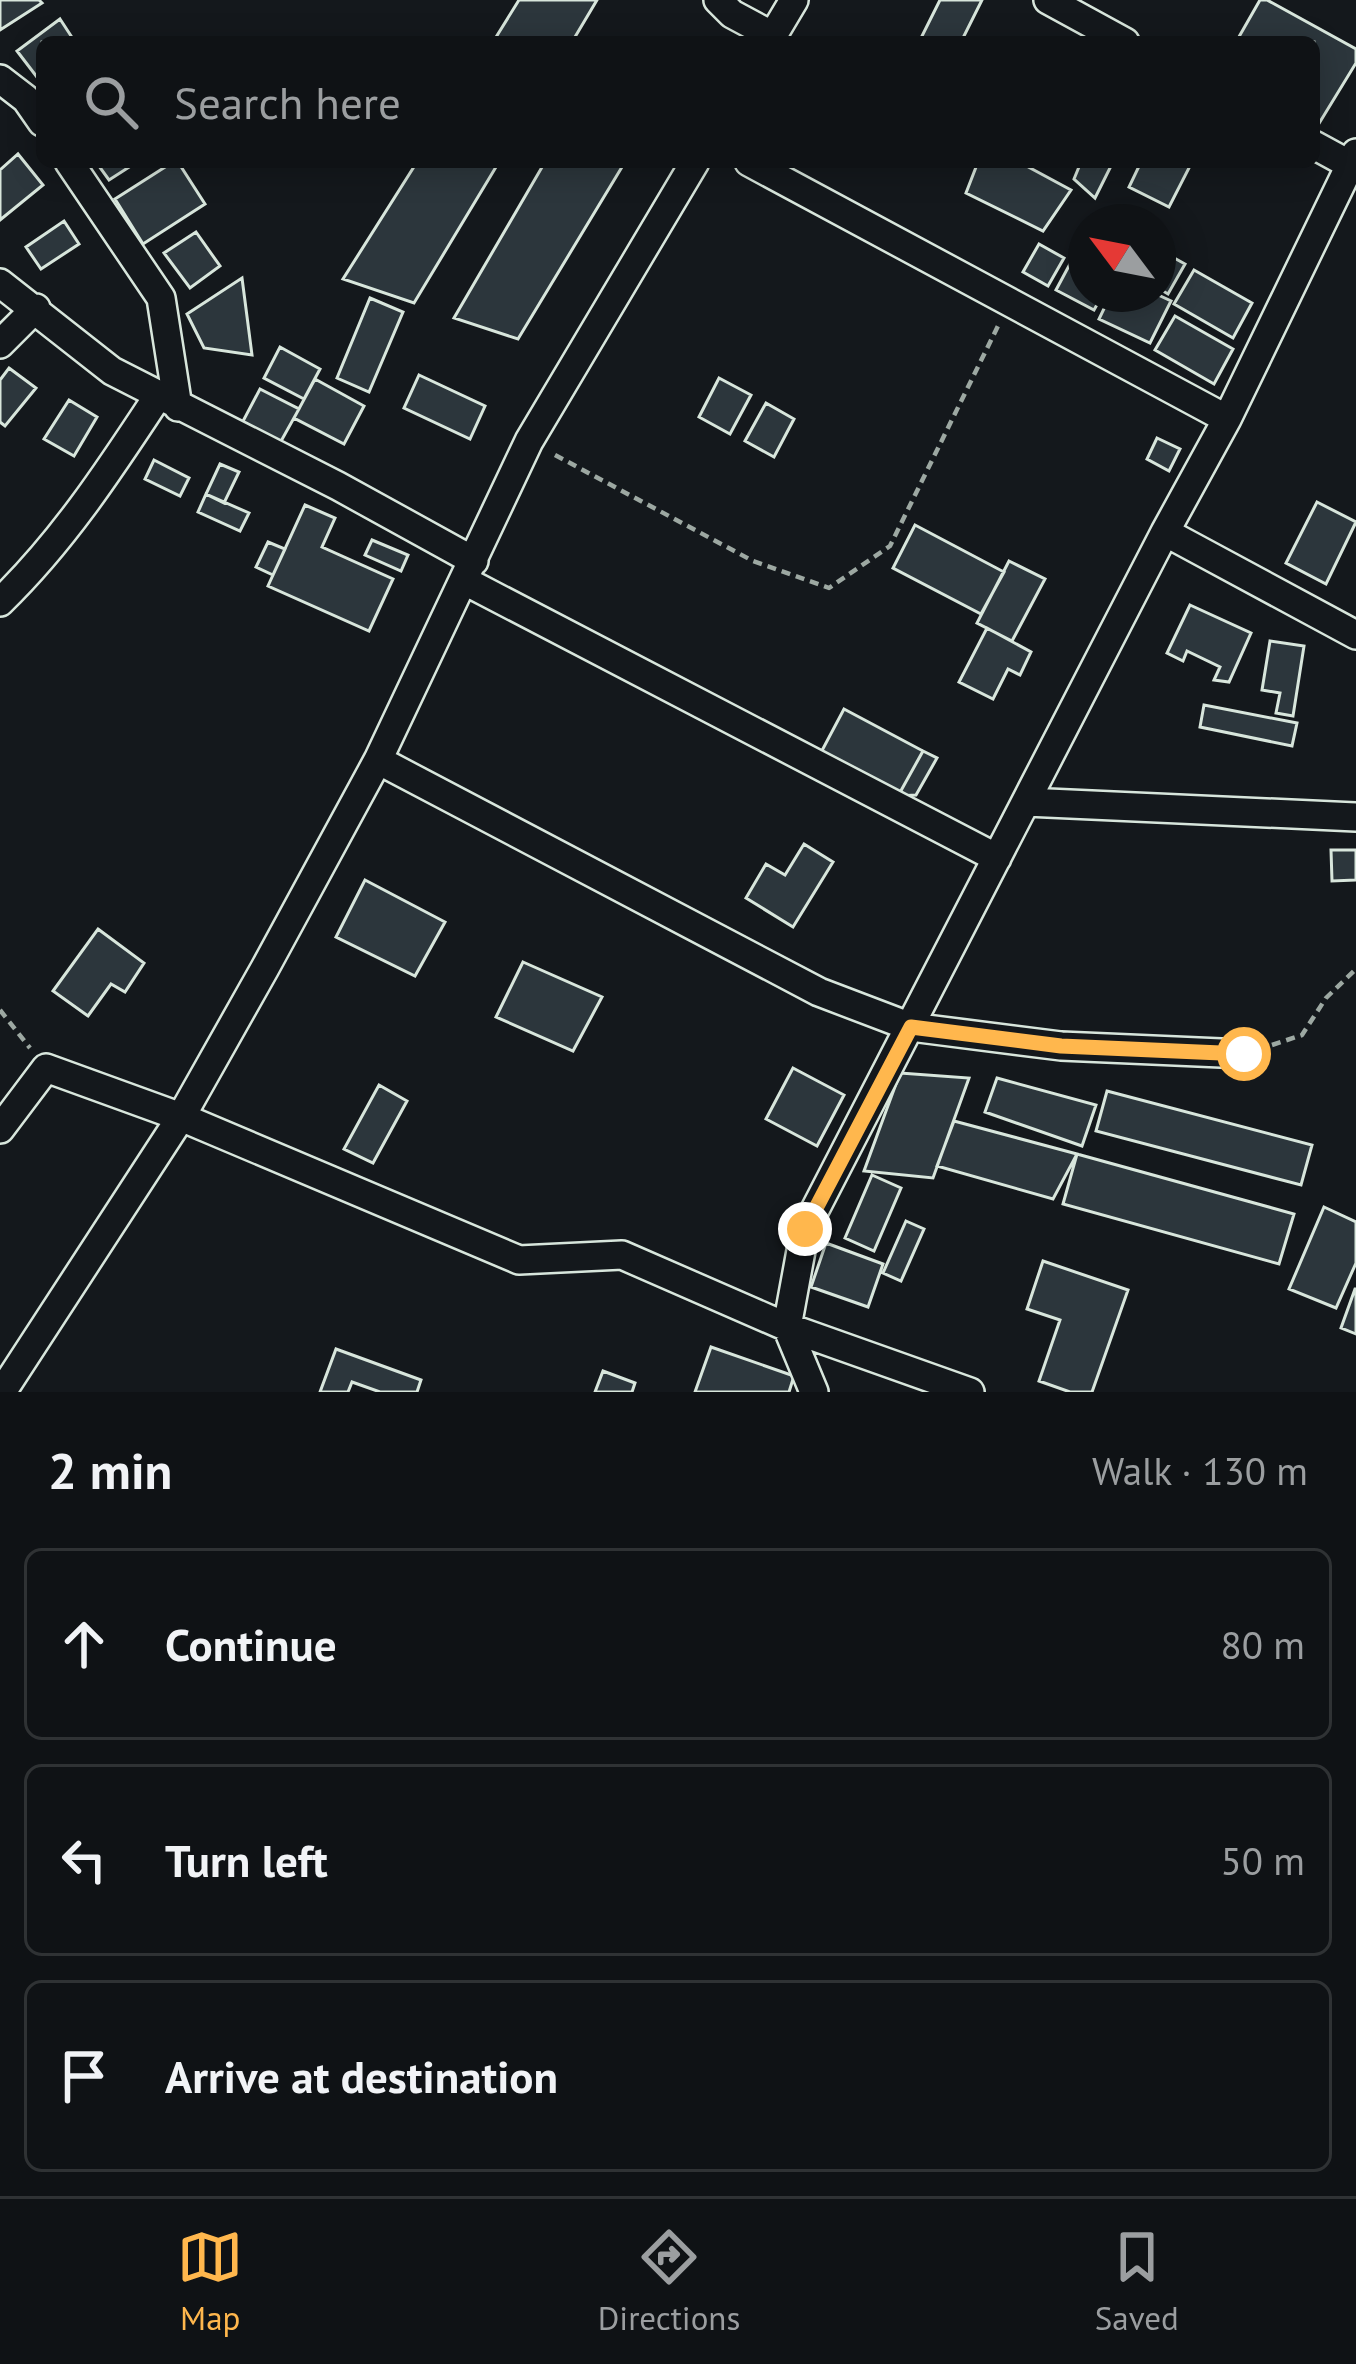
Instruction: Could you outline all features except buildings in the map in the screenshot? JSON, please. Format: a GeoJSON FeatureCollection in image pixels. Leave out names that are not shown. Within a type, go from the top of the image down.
{"type":"FeatureCollection","features":[{"type":"Feature","properties":{"kind":"street"},"geometry":{"type":"LineString","coordinates":[[718,0],[766,36]]}},
{"type":"Feature","properties":{"kind":"street"},"geometry":{"type":"LineString","coordinates":[[773,36],[794,0]]}},
{"type":"Feature","properties":{"kind":"street"},"geometry":{"type":"LineString","coordinates":[[1048,0],[1114,36]]}},
{"type":"Feature","properties":{"kind":"street"},"geometry":{"type":"LineString","coordinates":[[0,79],[36,113]]}},
{"type":"Feature","properties":{"kind":"street"},"geometry":{"type":"LineString","coordinates":[[814,1392],[787,1327],[805,1229],[1227,419],[1354,162],[1320,148]]}},
{"type":"Feature","properties":{"kind":"street"},"geometry":{"type":"LineString","coordinates":[[0,602],[40,562],[168,402],[161,298],[73,168]]}},
{"type":"Feature","properties":{"kind":"street"},"geometry":{"type":"LineString","coordinates":[[11,1390],[181,1118],[378,760],[529,441],[691,168]]}},
{"type":"Feature","properties":{"kind":"street"},"geometry":{"type":"LineString","coordinates":[[760,168],[1227,419]]}},
{"type":"Feature","properties":{"kind":"street"},"geometry":{"type":"LineString","coordinates":[[0,283],[112,371],[338,486],[470,571],[997,858]]}},
{"type":"Feature","properties":{"kind":"street"},"geometry":{"type":"LineString","coordinates":[[0,344],[36,308]]}},
{"type":"Feature","properties":{"kind":"street"},"geometry":{"type":"LineString","coordinates":[[1165,532],[1356,635]]}},
{"type":"Feature","properties":{"kind":"street"},"geometry":{"type":"LineString","coordinates":[[378,760],[819,992],[911,1027],[1061,1046],[1244,1054]]}},
{"type":"Feature","properties":{"kind":"street"},"geometry":{"type":"LineString","coordinates":[[1026,802],[1356,817]]}},
{"type":"Feature","properties":{"kind":"street"},"geometry":{"type":"LineString","coordinates":[[0,1129],[46,1068],[181,1118],[518,1260],[622,1255],[787,1327],[970,1392]]}},
{"type":"Feature","properties":{"kind":"path"},"geometry":{"type":"LineString","coordinates":[[529,441],[753,562],[829,588],[890,546],[1011,299]]}},
{"type":"Feature","properties":{"kind":"path"},"geometry":{"type":"LineString","coordinates":[[1244,1054],[1302,1035],[1326,998],[1356,968]]}},
{"type":"Feature","properties":{"kind":"path"},"geometry":{"type":"LineString","coordinates":[[0,1010],[46,1068]]}},
{"type":"Feature","properties":{"kind":"route"},"geometry":{"type":"LineString","coordinates":[[805,1229],[911,1027],[1061,1046],[1244,1054]]}}]}
